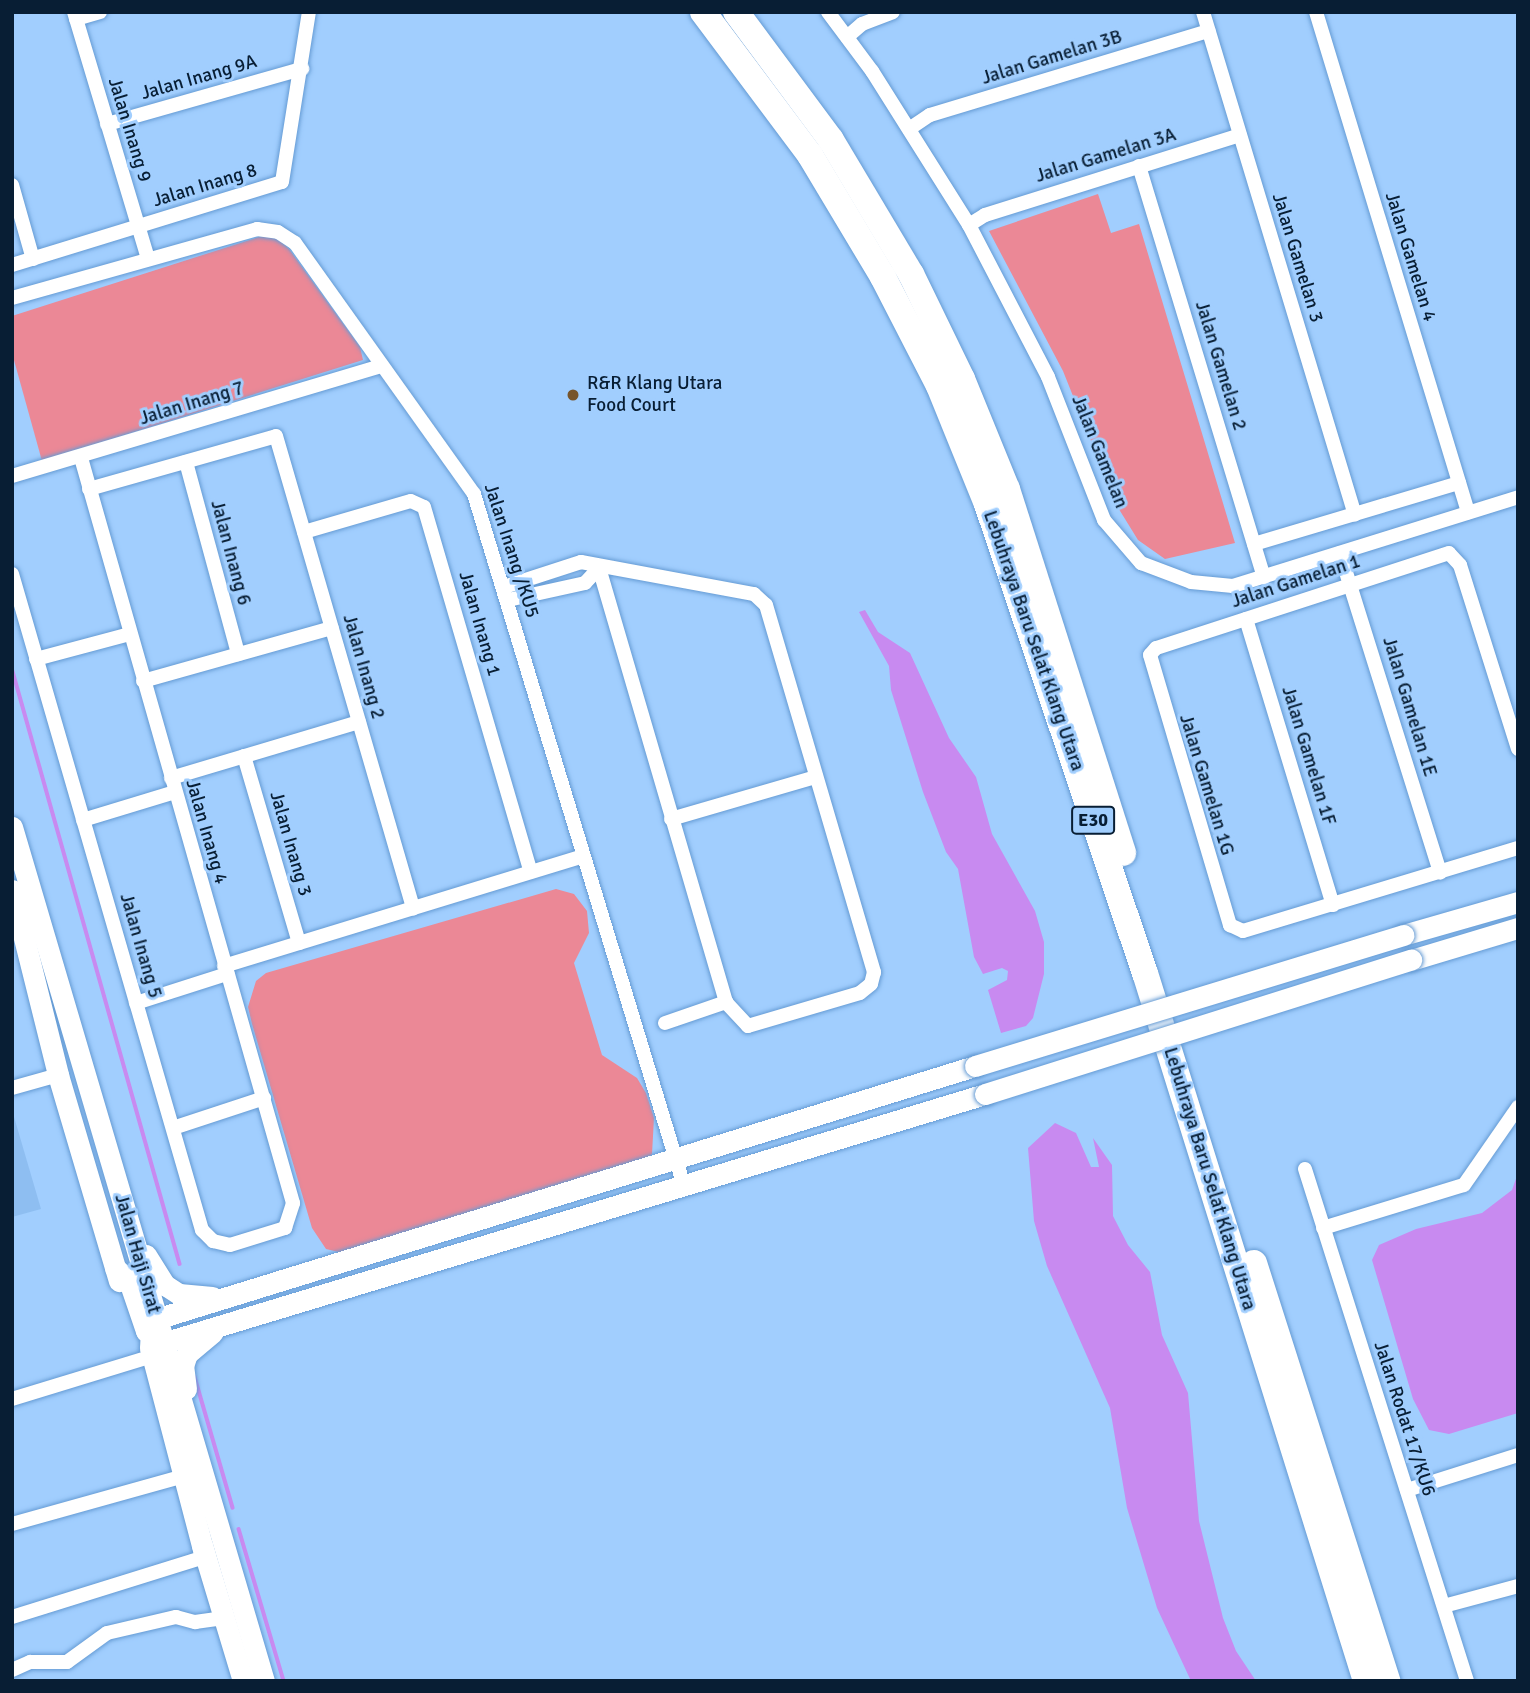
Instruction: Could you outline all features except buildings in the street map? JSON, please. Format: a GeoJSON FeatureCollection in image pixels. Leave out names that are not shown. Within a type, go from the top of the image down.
{"type":"FeatureCollection","features":[{"type":"Feature","properties":{"kind":"highway","name":"Lebuhraya Baru Selat Klang Utara"},"geometry":{"type":"LineString","coordinates":[[703,12],[810,155],[883,277],[939,386],[986,504],[1145,973],[1366,1681]]}},
{"type":"Feature","properties":{"kind":"highway","name":"Lebuhraya Baru Selat Klang Utara"},"geometry":{"type":"LineString","coordinates":[[736,12],[831,140],[911,274],[962,379],[1007,489],[1387,1681]]}},
{"type":"Feature","properties":{"kind":"street"},"geometry":{"type":"LineString","coordinates":[[75,16],[100,12]]}},
{"type":"Feature","properties":{"kind":"street"},"geometry":{"type":"LineString","coordinates":[[302,69],[309,12]]}},
{"type":"Feature","properties":{"kind":"street","name":"Jalan Gamelan"},"geometry":{"type":"LineString","coordinates":[[828,12],[909,129],[969,225],[1048,377],[1104,520],[1141,563],[1191,582],[1233,586],[1518,497]]}},
{"type":"Feature","properties":{"kind":"street","name":"Jalan Gamelan 3"},"geometry":{"type":"LineString","coordinates":[[1203,12],[1355,515]]}},
{"type":"Feature","properties":{"kind":"street","name":"Jalan Gamelan 4"},"geometry":{"type":"LineString","coordinates":[[1316,12],[1468,512]]}},
{"type":"Feature","properties":{"kind":"street"},"geometry":{"type":"LineString","coordinates":[[847,37],[890,13]]}},
{"type":"Feature","properties":{"kind":"street","name":"Jalan Inang 9"},"geometry":{"type":"LineString","coordinates":[[75,16],[148,259]]}},
{"type":"Feature","properties":{"kind":"street","name":"Jalan Gamelan 3B"},"geometry":{"type":"LineString","coordinates":[[909,129],[930,115],[1209,32]]}},
{"type":"Feature","properties":{"kind":"street","name":"Jalan Inang 9A"},"geometry":{"type":"LineString","coordinates":[[107,124],[302,69]]}},
{"type":"Feature","properties":{"kind":"street","name":"Jalan Inang 8"},"geometry":{"type":"LineString","coordinates":[[12,265],[282,182],[302,69]]}},
{"type":"Feature","properties":{"kind":"street","name":"Jalan Gamelan 3A"},"geometry":{"type":"LineString","coordinates":[[969,225],[985,215],[1240,135]]}},
{"type":"Feature","properties":{"kind":"street","name":"Jalan Gamelan 2"},"geometry":{"type":"LineString","coordinates":[[1139,166],[1264,577]]}},
{"type":"Feature","properties":{"kind":"street"},"geometry":{"type":"LineString","coordinates":[[12,185],[33,258]]}},
{"type":"Feature","properties":{"kind":"street","name":"Jalan Inang /KU5"},"geometry":{"type":"LineString","coordinates":[[12,298],[257,229],[278,232],[295,243],[470,486],[506,594],[684,1186]]}},
{"type":"Feature","properties":{"kind":"street","name":"Jalan Inang 7"},"geometry":{"type":"LineString","coordinates":[[12,476],[80,458],[382,366]]}},
{"type":"Feature","properties":{"kind":"street","name":"Jalan Inang 2"},"geometry":{"type":"LineString","coordinates":[[186,462],[276,436],[413,909]]}},
{"type":"Feature","properties":{"kind":"street","name":"Jalan Inang 4"},"geometry":{"type":"LineString","coordinates":[[80,458],[264,1098],[293,1203],[292,1217]]}},
{"type":"Feature","properties":{"kind":"street"},"geometry":{"type":"LineString","coordinates":[[89,489],[186,462]]}},
{"type":"Feature","properties":{"kind":"street","name":"Jalan Inang 6"},"geometry":{"type":"LineString","coordinates":[[186,462],[238,654]]}},
{"type":"Feature","properties":{"kind":"street"},"geometry":{"type":"LineString","coordinates":[[1254,544],[1459,483]]}},
{"type":"Feature","properties":{"kind":"street","name":"Jalan Inang 1"},"geometry":{"type":"LineString","coordinates":[[304,532],[411,501],[424,507],[531,872]]}},
{"type":"Feature","properties":{"kind":"street","name":"Jalan Gamelan 1E"},"geometry":{"type":"LineString","coordinates":[[1340,553],[1440,873]]}},
{"type":"Feature","properties":{"kind":"street","name":"Jalan Gamelan 1"},"geometry":{"type":"LineString","coordinates":[[1150,655],[1156,648],[1449,553],[1455,560],[1518,749]]}},
{"type":"Feature","properties":{"kind":"street"},"geometry":{"type":"LineString","coordinates":[[506,594],[580,562],[599,568],[754,594],[766,605],[874,972],[871,984],[860,993],[748,1026],[726,1002],[599,568]]}},
{"type":"Feature","properties":{"kind":"street"},"geometry":{"type":"LineString","coordinates":[[506,594],[585,583],[599,568]]}},
{"type":"Feature","properties":{"kind":"street","name":"Jalan Inang 5"},"geometry":{"type":"LineString","coordinates":[[12,574],[202,1230],[213,1241],[230,1245],[285,1228],[292,1217]]}},
{"type":"Feature","properties":{"kind":"street","name":"Jalan Gamelan 1F"},"geometry":{"type":"LineString","coordinates":[[1246,619],[1333,905]]}},
{"type":"Feature","properties":{"kind":"street"},"geometry":{"type":"LineString","coordinates":[[143,681],[332,628]]}},
{"type":"Feature","properties":{"kind":"street"},"geometry":{"type":"LineString","coordinates":[[36,659],[130,634]]}},
{"type":"Feature","properties":{"kind":"street","name":"Jalan Gamelan 1G"},"geometry":{"type":"LineString","coordinates":[[1150,655],[1230,925],[1243,931],[1333,905]]}},
{"type":"Feature","properties":{"kind":"street"},"geometry":{"type":"LineString","coordinates":[[83,820],[244,756],[359,722]]}},
{"type":"Feature","properties":{"kind":"street","name":"Jalan Inang 3"},"geometry":{"type":"LineString","coordinates":[[244,756],[299,943]]}},
{"type":"Feature","properties":{"kind":"street"},"geometry":{"type":"LineString","coordinates":[[671,819],[816,777]]}},
{"type":"Feature","properties":{"kind":"street","name":"Jalan Haji Sirat"},"geometry":{"type":"LineString","coordinates":[[12,827],[156,1332],[203,1465],[264,1681]]}},
{"type":"Feature","properties":{"kind":"street"},"geometry":{"type":"LineString","coordinates":[[1333,905],[1518,848]]}},
{"type":"Feature","properties":{"kind":"street"},"geometry":{"type":"LineString","coordinates":[[136,1003],[299,943],[583,856]]}},
{"type":"Feature","properties":{"kind":"street","name":"Jalan Haji Sirat"},"geometry":{"type":"LineString","coordinates":[[12,890],[58,1075],[243,1681]]}},
{"type":"Feature","properties":{"kind":"street"},"geometry":{"type":"LineString","coordinates":[[156,1332],[240,1293],[1518,902]]}},
{"type":"Feature","properties":{"kind":"street"},"geometry":{"type":"LineString","coordinates":[[156,1332],[236,1321],[985,1094],[1518,928]]}},
{"type":"Feature","properties":{"kind":"street"},"geometry":{"type":"LineString","coordinates":[[665,1023],[726,1002]]}},
{"type":"Feature","properties":{"kind":"street"},"geometry":{"type":"LineString","coordinates":[[67,1014],[90,1070],[152,1271],[179,1294],[202,1298],[240,1293]]}},
{"type":"Feature","properties":{"kind":"street"},"geometry":{"type":"LineString","coordinates":[[12,1088],[58,1075]]}},
{"type":"Feature","properties":{"kind":"street"},"geometry":{"type":"LineString","coordinates":[[173,1128],[264,1098]]}},
{"type":"Feature","properties":{"kind":"street"},"geometry":{"type":"LineString","coordinates":[[1323,1228],[1464,1185],[1518,1107]]}},
{"type":"Feature","properties":{"kind":"street","name":"Jalan Rodat 17/KU6"},"geometry":{"type":"LineString","coordinates":[[1305,1169],[1468,1681]]}},
{"type":"Feature","properties":{"kind":"street"},"geometry":{"type":"LineString","coordinates":[[12,1617],[205,1556],[156,1332],[129,1281],[115,1268]]}},
{"type":"Feature","properties":{"kind":"street"},"geometry":{"type":"LineString","coordinates":[[203,1465],[183,1366],[200,1339],[236,1321]]}},
{"type":"Feature","properties":{"kind":"street"},"geometry":{"type":"LineString","coordinates":[[12,1399],[143,1359]]}},
{"type":"Feature","properties":{"kind":"street"},"geometry":{"type":"LineString","coordinates":[[1407,1490],[1518,1455]]}},
{"type":"Feature","properties":{"kind":"street"},"geometry":{"type":"LineString","coordinates":[[12,1524],[180,1476]]}},
{"type":"Feature","properties":{"kind":"street"},"geometry":{"type":"LineString","coordinates":[[230,1558],[234,1602],[254,1681]]}},
{"type":"Feature","properties":{"kind":"street"},"geometry":{"type":"LineString","coordinates":[[1444,1606],[1518,1586]]}},
{"type":"Feature","properties":{"kind":"street"},"geometry":{"type":"LineString","coordinates":[[15,1681],[12,1670],[30,1662],[67,1662],[107,1633],[176,1617],[195,1622],[224,1618]]}},
{"type":"Feature","properties":{"kind":"shaded area"},"geometry":{"type":"Polygon","coordinates":[[[1098,194],[1111,233],[1139,224],[1235,543],[1165,559],[1138,540],[1117,506],[1063,371],[989,231],[1098,194]]]}},
{"type":"Feature","properties":{"kind":"shaded area"},"geometry":{"type":"Polygon","coordinates":[[[262,236],[278,239],[289,249],[360,347],[363,360],[42,461],[12,353],[12,316],[262,236]]]}},
{"type":"Feature","properties":{"kind":"shaded area"},"geometry":{"type":"Polygon","coordinates":[[[865,610],[878,632],[910,653],[949,738],[976,777],[992,834],[1035,911],[1044,942],[1044,974],[1033,1018],[1026,1026],[1001,1033],[988,990],[1007,980],[1008,971],[1002,968],[983,974],[974,957],[958,869],[946,852],[923,792],[891,690],[889,666],[859,612],[865,610]]]}},
{"type":"Feature","properties":{"kind":"shaded area"},"geometry":{"type":"Polygon","coordinates":[[[556,889],[574,894],[587,911],[589,933],[574,963],[602,1055],[637,1078],[646,1093],[654,1118],[652,1154],[646,1161],[347,1254],[326,1249],[312,1228],[252,1024],[248,1007],[256,981],[266,973],[556,889]]]}},
{"type":"Feature","properties":{"kind":"shaded area"},"geometry":{"type":"Polygon","coordinates":[[[12,1110],[41,1209],[12,1217],[12,1110]]]}},
{"type":"Feature","properties":{"kind":"shaded area"},"geometry":{"type":"Polygon","coordinates":[[[1055,1123],[1076,1133],[1091,1167],[1099,1167],[1093,1138],[1112,1165],[1113,1216],[1128,1245],[1150,1272],[1162,1335],[1188,1393],[1199,1521],[1223,1618],[1236,1651],[1256,1681],[1191,1681],[1157,1608],[1127,1508],[1110,1408],[1047,1266],[1034,1221],[1028,1148],[1055,1123]]]}},
{"type":"Feature","properties":{"kind":"shaded area"},"geometry":{"type":"Polygon","coordinates":[[[1518,1173],[1518,1413],[1449,1434],[1429,1430],[1413,1399],[1372,1260],[1379,1245],[1416,1229],[1482,1213],[1512,1190],[1518,1173]]]}},
{"type":"Feature","properties":{"kind":"waterway"},"geometry":{"type":"LineString","coordinates":[[12,668],[180,1264]]}},
{"type":"Feature","properties":{"kind":"waterway"},"geometry":{"type":"LineString","coordinates":[[195,1377],[233,1508]]}},
{"type":"Feature","properties":{"kind":"waterway"},"geometry":{"type":"LineString","coordinates":[[239,1529],[284,1681]]}},
{"type":"Feature","properties":{"kind":"place","name":"R&R Klang Utara Food Court"},"geometry":{"type":"Point","coordinates":[573,395]}}]}
